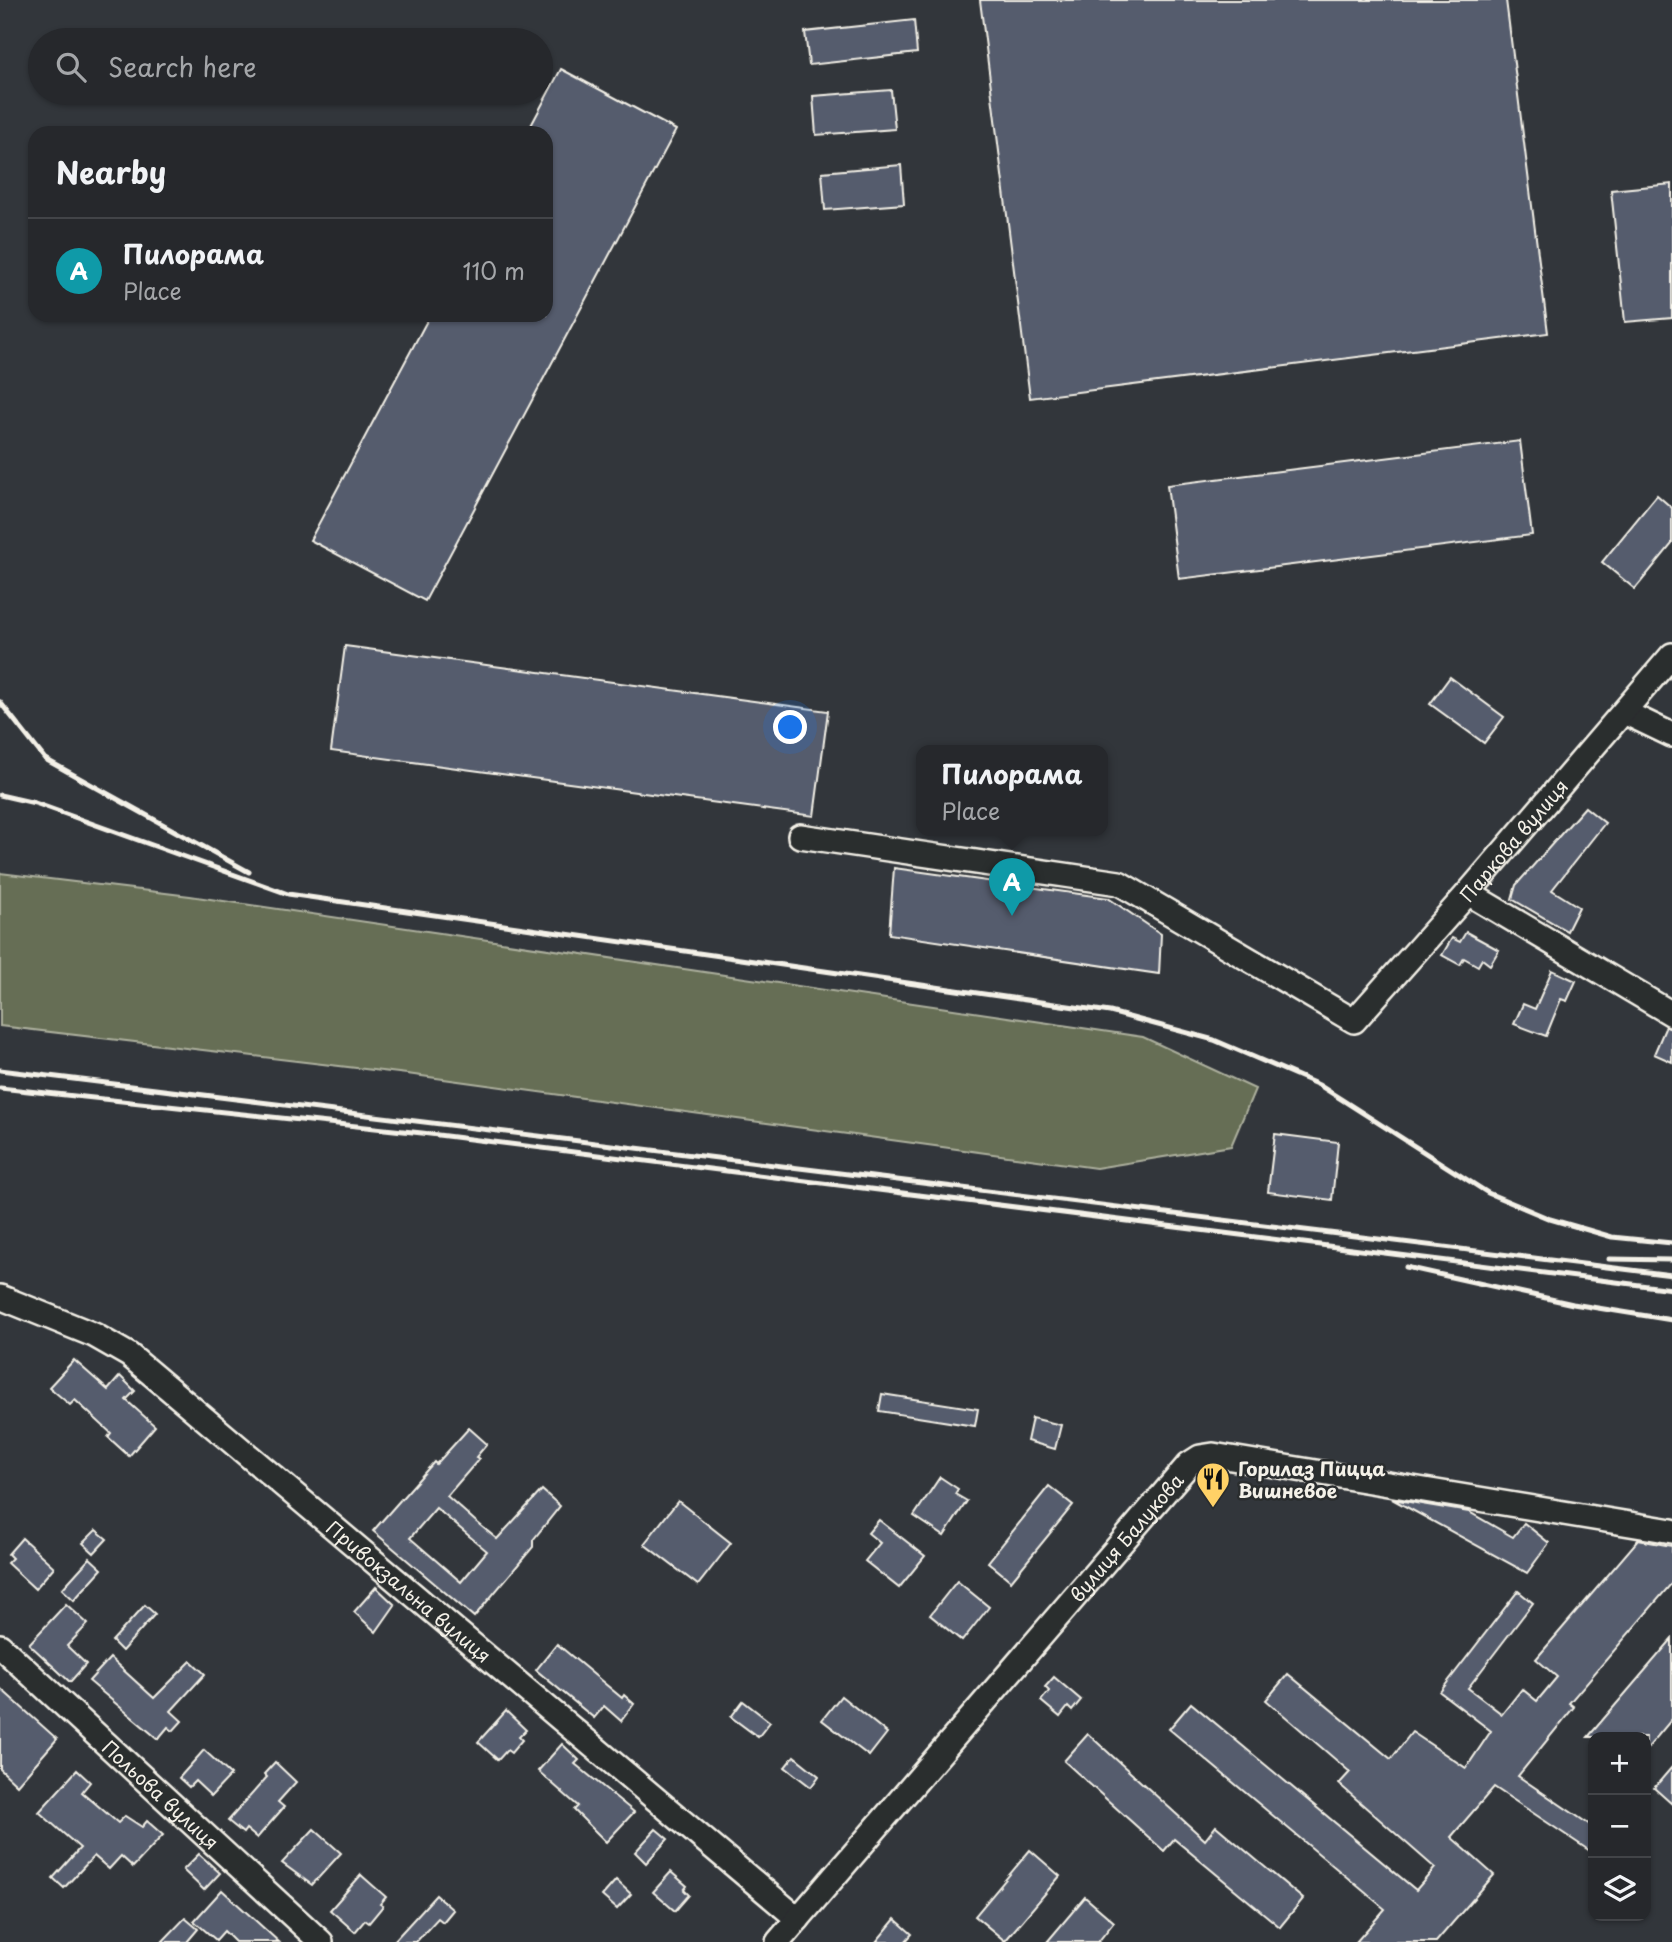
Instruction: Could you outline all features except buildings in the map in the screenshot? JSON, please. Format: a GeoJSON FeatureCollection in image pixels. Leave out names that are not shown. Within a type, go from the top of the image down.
{"type":"FeatureCollection","features":[{"type":"Feature","properties":{"kind":"street","name":"Паркова вулиця"},"geometry":{"type":"LineString","coordinates":[[800,836],[1119,883],[1354,1021],[1468,893],[1672,655]]}},
{"type":"Feature","properties":{"kind":"street"},"geometry":{"type":"LineString","coordinates":[[1624,712],[1672,736]]}},
{"type":"Feature","properties":{"kind":"street"},"geometry":{"type":"LineString","coordinates":[[1468,893],[1672,1014]]}},
{"type":"Feature","properties":{"kind":"street","name":"Привокзальна вулиця"},"geometry":{"type":"LineString","coordinates":[[0,1297],[94,1335],[129,1355],[798,1919]]}},
{"type":"Feature","properties":{"kind":"street","name":"вулиця Балукова"},"geometry":{"type":"LineString","coordinates":[[798,1919],[1189,1464],[1200,1457],[1213,1455],[1672,1531]]}},
{"type":"Feature","properties":{"kind":"street","name":"Польова вулиця"},"geometry":{"type":"LineString","coordinates":[[0,1646],[321,1942]]}},
{"type":"Feature","properties":{"kind":"street"},"geometry":{"type":"LineString","coordinates":[[778,1942],[798,1919]]}},
{"type":"Feature","properties":{"kind":"green space"},"geometry":{"type":"Polygon","coordinates":[[[0,873],[190,896],[1143,1037],[1255,1089],[1231,1146],[1096,1168],[407,1074],[0,1026],[0,873]]]}},
{"type":"Feature","properties":{"kind":"railway"},"geometry":{"type":"LineString","coordinates":[[0,702],[45,759],[249,872]]}},
{"type":"Feature","properties":{"kind":"railway"},"geometry":{"type":"LineString","coordinates":[[0,795],[35,803],[288,894],[1110,1012],[1214,1040],[1319,1085],[1488,1193],[1550,1219],[1612,1237],[1672,1243]]}},
{"type":"Feature","properties":{"kind":"railway"},"geometry":{"type":"LineString","coordinates":[[0,1070],[1672,1275]]}},
{"type":"Feature","properties":{"kind":"railway"},"geometry":{"type":"LineString","coordinates":[[0,1088],[422,1133],[1672,1289]]}},
{"type":"Feature","properties":{"kind":"railway"},"geometry":{"type":"LineString","coordinates":[[1609,1259],[1672,1260]]}},
{"type":"Feature","properties":{"kind":"railway"},"geometry":{"type":"LineString","coordinates":[[1406,1267],[1573,1304],[1672,1320]]}},
{"type":"Feature","properties":{"kind":"place","name":"Пилорама"},"geometry":{"type":"Point","coordinates":[1012,916]}},
{"type":"Feature","properties":{"kind":"place","name":"Горилаз Пицца Вишневое"},"geometry":{"type":"Point","coordinates":[1213,1509]}}]}
